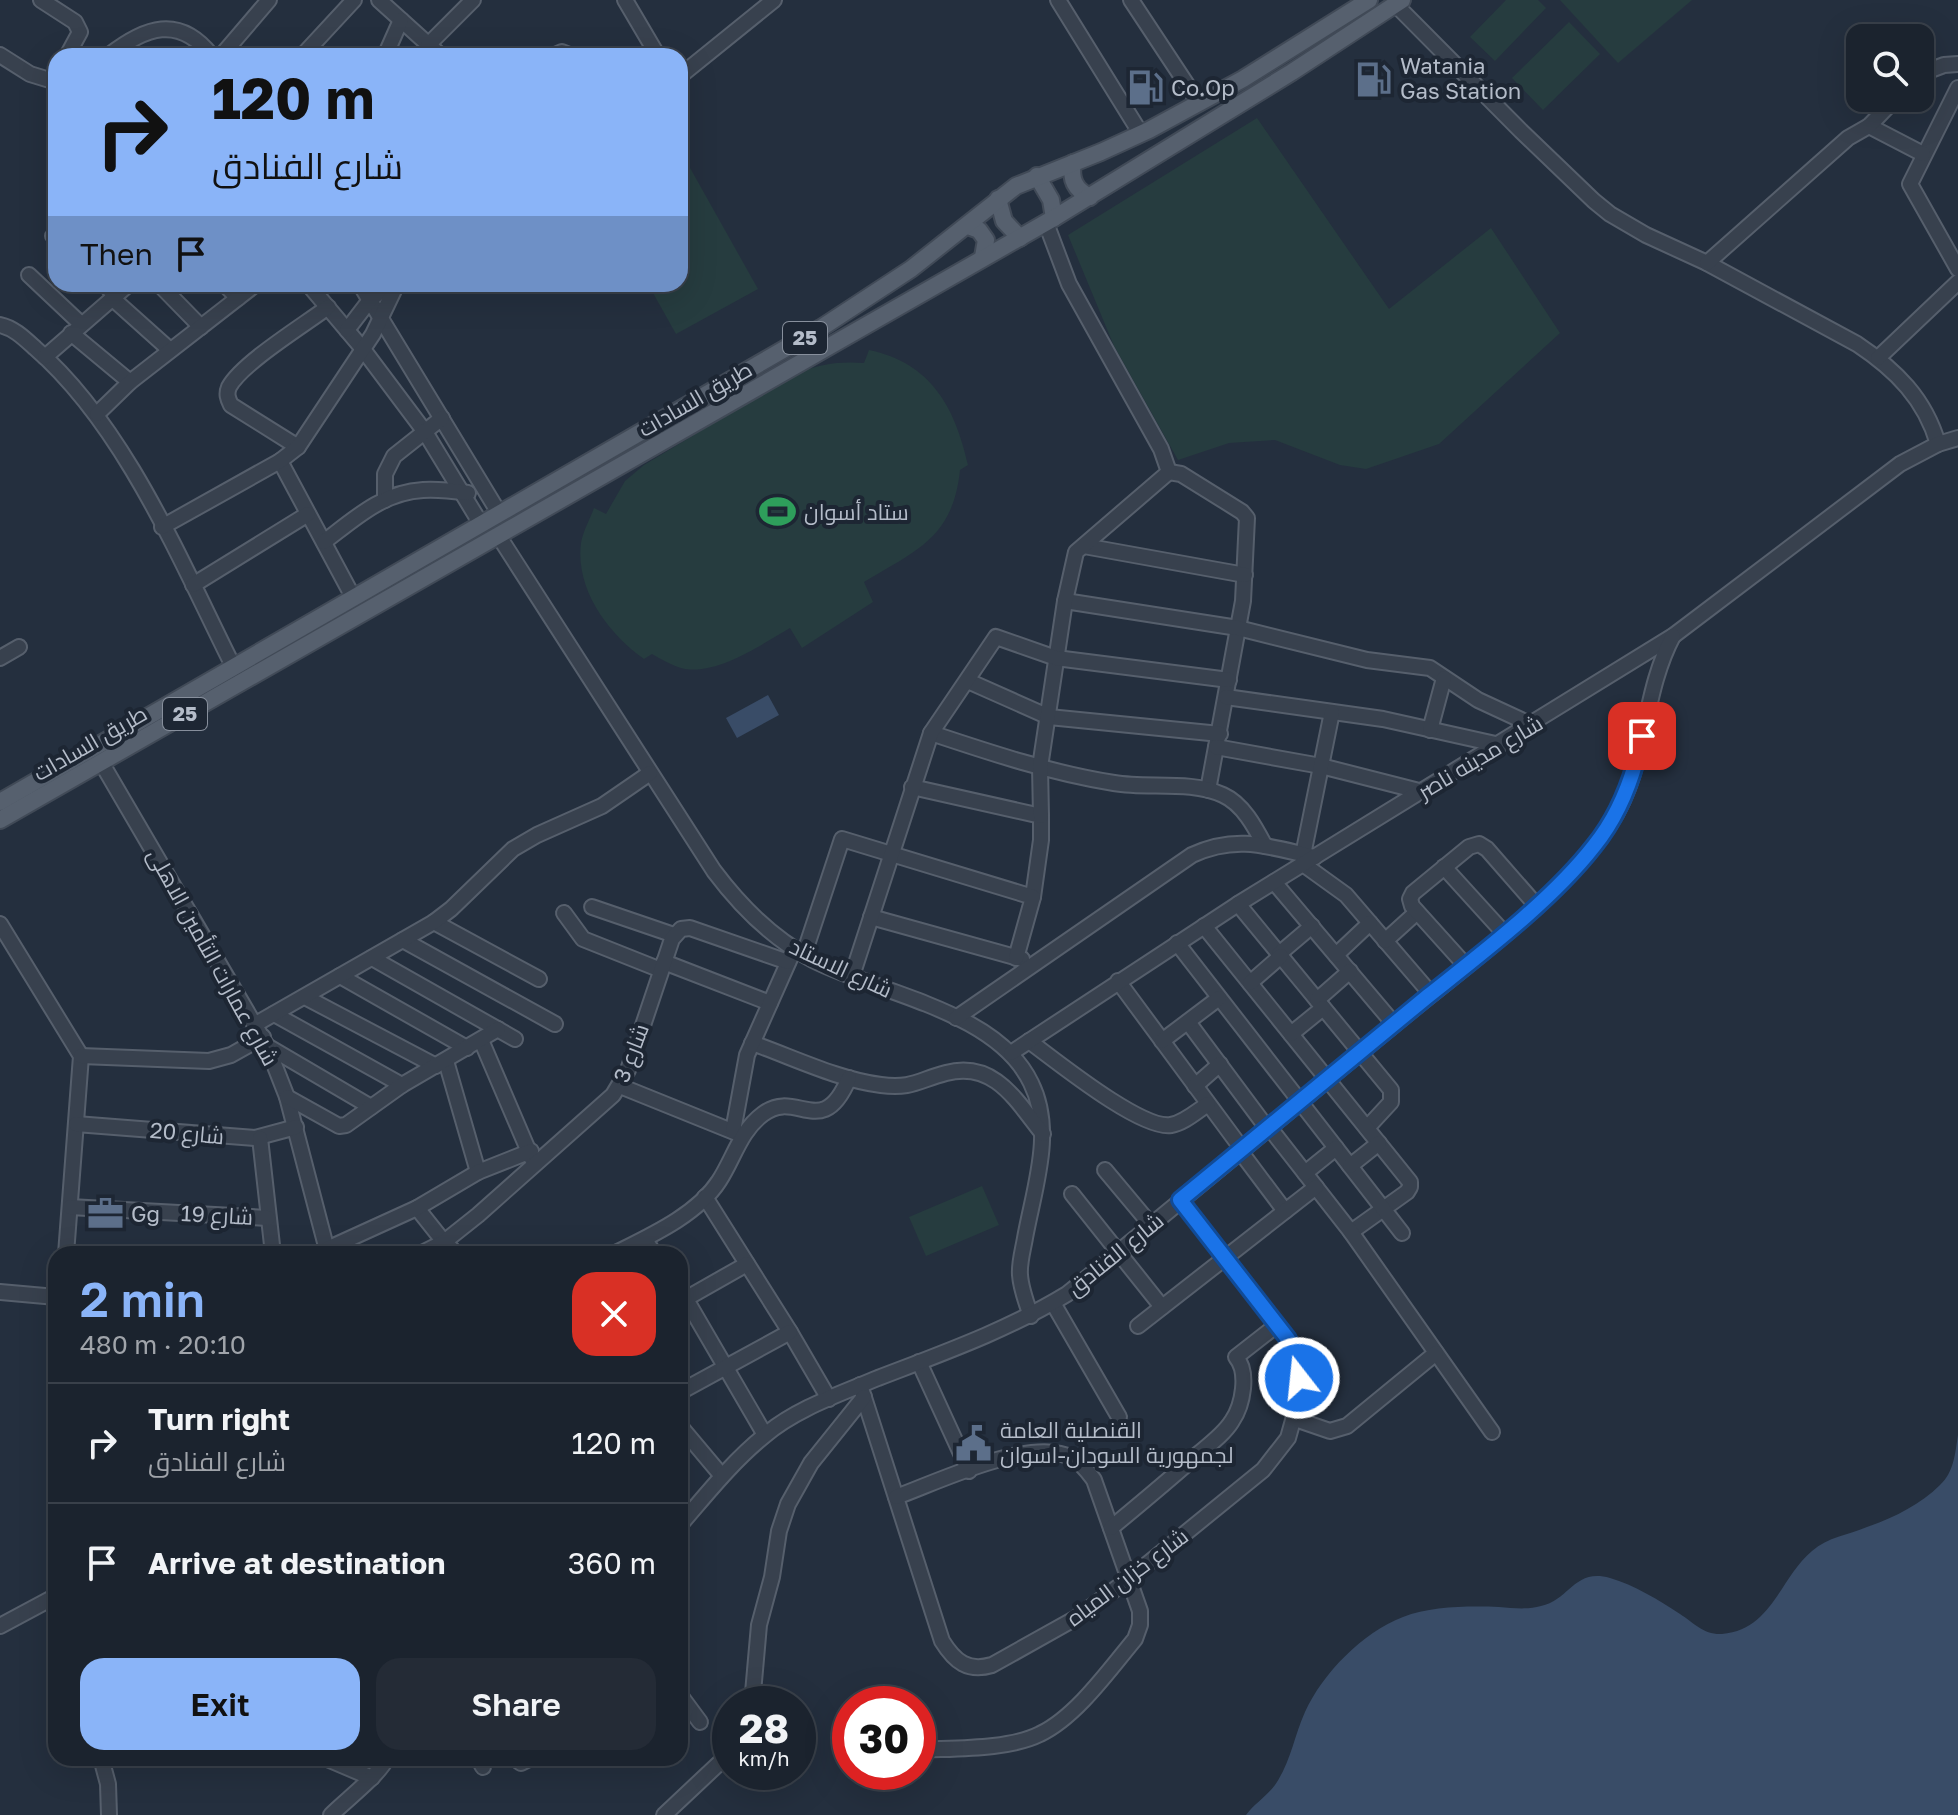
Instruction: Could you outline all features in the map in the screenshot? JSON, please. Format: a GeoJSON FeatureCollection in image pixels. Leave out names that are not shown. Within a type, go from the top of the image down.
{"type":"FeatureCollection","features":[{"type":"Feature","properties":{"kind":"main road","name":"طريق السادات"},"geometry":{"type":"LineString","coordinates":[[0,802],[844,314],[968,226],[1016,186],[1141,134],[1243,79],[1368,0]]}},
{"type":"Feature","properties":{"kind":"main road","name":"طريق السادات"},"geometry":{"type":"LineString","coordinates":[[0,820],[1020,238],[1292,72],[1398,2]]}},
{"type":"Feature","properties":{"kind":"main road"},"geometry":{"type":"LineString","coordinates":[[1073,163],[1072,175],[1076,186],[1090,197]]}},
{"type":"Feature","properties":{"kind":"main road"},"geometry":{"type":"LineString","coordinates":[[1037,176],[1051,200],[1050,220]]}},
{"type":"Feature","properties":{"kind":"main road"},"geometry":{"type":"LineString","coordinates":[[998,199],[1004,221],[1020,238]]}},
{"type":"Feature","properties":{"kind":"main road"},"geometry":{"type":"LineString","coordinates":[[968,226],[979,230],[986,240],[983,257]]}},
{"type":"Feature","properties":{"kind":"street"},"geometry":{"type":"LineString","coordinates":[[41,0],[75,22],[80,32],[71,48]]}},
{"type":"Feature","properties":{"kind":"street"},"geometry":{"type":"LineString","coordinates":[[228,48],[269,0]]}},
{"type":"Feature","properties":{"kind":"street"},"geometry":{"type":"LineString","coordinates":[[309,48],[354,0]]}},
{"type":"Feature","properties":{"kind":"street"},"geometry":{"type":"LineString","coordinates":[[379,0],[426,48]]}},
{"type":"Feature","properties":{"kind":"street"},"geometry":{"type":"LineString","coordinates":[[433,48],[473,0]]}},
{"type":"Feature","properties":{"kind":"street"},"geometry":{"type":"LineString","coordinates":[[625,0],[653,48]]}},
{"type":"Feature","properties":{"kind":"street"},"geometry":{"type":"LineString","coordinates":[[688,70],[774,0]]}},
{"type":"Feature","properties":{"kind":"street"},"geometry":{"type":"LineString","coordinates":[[1058,0],[1141,134]]}},
{"type":"Feature","properties":{"kind":"street"},"geometry":{"type":"LineString","coordinates":[[1131,0],[1199,103]]}},
{"type":"Feature","properties":{"kind":"street"},"geometry":{"type":"LineString","coordinates":[[1398,2],[1594,201],[1627,225],[1707,263],[1878,358],[1914,393],[1938,444]]}},
{"type":"Feature","properties":{"kind":"street"},"geometry":{"type":"LineString","coordinates":[[389,48],[401,20]]}},
{"type":"Feature","properties":{"kind":"street"},"geometry":{"type":"LineString","coordinates":[[118,48],[156,30],[180,29],[198,39],[205,48]]}},
{"type":"Feature","properties":{"kind":"street"},"geometry":{"type":"LineString","coordinates":[[0,55],[48,76]]}},
{"type":"Feature","properties":{"kind":"street"},"geometry":{"type":"LineString","coordinates":[[1934,69],[1958,64]]}},
{"type":"Feature","properties":{"kind":"street"},"geometry":{"type":"LineString","coordinates":[[1958,88],[1911,177],[1912,191],[1958,269]]}},
{"type":"Feature","properties":{"kind":"street"},"geometry":{"type":"LineString","coordinates":[[1707,263],[1848,138],[1869,126],[1882,112]]}},
{"type":"Feature","properties":{"kind":"street"},"geometry":{"type":"LineString","coordinates":[[1869,126],[1923,154]]}},
{"type":"Feature","properties":{"kind":"street"},"geometry":{"type":"LineString","coordinates":[[1050,220],[1069,284],[1161,449],[1169,472]]}},
{"type":"Feature","properties":{"kind":"street"},"geometry":{"type":"LineString","coordinates":[[29,275],[130,382]]}},
{"type":"Feature","properties":{"kind":"street"},"geometry":{"type":"LineString","coordinates":[[1878,358],[1958,282]]}},
{"type":"Feature","properties":{"kind":"street"},"geometry":{"type":"LineString","coordinates":[[110,292],[170,350]]}},
{"type":"Feature","properties":{"kind":"street"},"geometry":{"type":"LineString","coordinates":[[45,357],[120,292]]}},
{"type":"Feature","properties":{"kind":"street"},"geometry":{"type":"LineString","coordinates":[[167,292],[201,327]]}},
{"type":"Feature","properties":{"kind":"street"},"geometry":{"type":"LineString","coordinates":[[232,292],[238,298]]}},
{"type":"Feature","properties":{"kind":"street"},"geometry":{"type":"LineString","coordinates":[[97,414],[130,382],[246,292]]}},
{"type":"Feature","properties":{"kind":"street"},"geometry":{"type":"LineString","coordinates":[[315,292],[425,432],[481,524]]}},
{"type":"Feature","properties":{"kind":"street"},"geometry":{"type":"LineString","coordinates":[[365,292],[499,513]]}},
{"type":"Feature","properties":{"kind":"street"},"geometry":{"type":"LineString","coordinates":[[347,330],[380,292]]}},
{"type":"Feature","properties":{"kind":"street"},"geometry":{"type":"LineString","coordinates":[[162,527],[280,461],[298,447],[382,316],[393,292]]}},
{"type":"Feature","properties":{"kind":"street"},"geometry":{"type":"LineString","coordinates":[[298,447],[231,405],[227,398],[228,389],[242,371],[328,307]]}},
{"type":"Feature","properties":{"kind":"street"},"geometry":{"type":"LineString","coordinates":[[0,325],[18,333],[45,357],[97,414],[113,437],[233,666]]}},
{"type":"Feature","properties":{"kind":"street"},"geometry":{"type":"LineString","coordinates":[[385,500],[385,474],[394,456],[442,418]]}},
{"type":"Feature","properties":{"kind":"street","name":"شارع مدينه ناصر"},"geometry":{"type":"LineString","coordinates":[[1011,1053],[1307,859],[1423,792],[1673,636],[1900,464],[1938,444],[1958,438]]}},
{"type":"Feature","properties":{"kind":"street"},"geometry":{"type":"LineString","coordinates":[[280,461],[353,597]]}},
{"type":"Feature","properties":{"kind":"street"},"geometry":{"type":"LineString","coordinates":[[1016,958],[1033,897],[1041,840],[1040,767],[1065,601],[1076,552],[1169,472]]}},
{"type":"Feature","properties":{"kind":"street"},"geometry":{"type":"LineString","coordinates":[[1169,472],[1181,474],[1247,518],[1245,575],[1238,628],[1208,790]]}},
{"type":"Feature","properties":{"kind":"street"},"geometry":{"type":"LineString","coordinates":[[324,542],[372,505],[385,500],[424,489],[487,494]]}},
{"type":"Feature","properties":{"kind":"street"},"geometry":{"type":"LineString","coordinates":[[193,585],[308,514]]}},
{"type":"Feature","properties":{"kind":"street","name":"شارع الاستاد"},"geometry":{"type":"LineString","coordinates":[[498,535],[650,773],[731,893],[750,914],[795,955],[986,1031],[1011,1053],[1031,1083],[1040,1108],[1043,1135],[1019,1272],[1031,1316]]}},
{"type":"Feature","properties":{"kind":"street"},"geometry":{"type":"LineString","coordinates":[[1084,546],[1245,575]]}},
{"type":"Feature","properties":{"kind":"street"},"geometry":{"type":"LineString","coordinates":[[1065,601],[1238,628],[1367,660],[1430,668],[1478,700],[1532,725]]}},
{"type":"Feature","properties":{"kind":"street","name":"شارع الفنادق"},"geometry":{"type":"LineString","coordinates":[[688,1516],[722,1476],[765,1435],[829,1399],[862,1391],[919,1362],[1031,1316],[1053,1303],[1119,1252],[1536,905],[1594,847],[1617,811],[1637,761],[1659,662],[1673,636]]}},
{"type":"Feature","properties":{"kind":"street"},"geometry":{"type":"LineString","coordinates":[[852,976],[931,733],[996,637],[1056,658],[1229,680]]}},
{"type":"Feature","properties":{"kind":"street"},"geometry":{"type":"LineString","coordinates":[[0,658],[19,647]]}},
{"type":"Feature","properties":{"kind":"street"},"geometry":{"type":"LineString","coordinates":[[1430,730],[1444,678]]}},
{"type":"Feature","properties":{"kind":"street"},"geometry":{"type":"LineString","coordinates":[[968,681],[1049,717],[1218,740],[1423,792]]}},
{"type":"Feature","properties":{"kind":"street"},"geometry":{"type":"LineString","coordinates":[[1226,697],[1332,712],[1500,745]]}},
{"type":"Feature","properties":{"kind":"street"},"geometry":{"type":"LineString","coordinates":[[1307,859],[1332,712]]}},
{"type":"Feature","properties":{"kind":"street"},"geometry":{"type":"LineString","coordinates":[[931,733],[1008,759],[1116,784],[1208,790],[1226,796],[1241,809],[1265,846]]}},
{"type":"Feature","properties":{"kind":"street","name":"شارع عمارات التأمين الاهلى"},"geometry":{"type":"LineString","coordinates":[[101,762],[262,1036],[287,1097],[326,1246]]}},
{"type":"Feature","properties":{"kind":"street"},"geometry":{"type":"LineString","coordinates":[[81,1056],[209,1061],[231,1055],[262,1036],[274,1014],[434,922],[513,849],[602,806],[650,773]]}},
{"type":"Feature","properties":{"kind":"street"},"geometry":{"type":"LineString","coordinates":[[912,787],[1041,816]]}},
{"type":"Feature","properties":{"kind":"street"},"geometry":{"type":"LineString","coordinates":[[631,1246],[662,1231],[705,1197],[719,1181],[738,1133],[741,1079],[752,1043],[795,955],[842,839],[1033,897]]}},
{"type":"Feature","properties":{"kind":"street"},"geometry":{"type":"LineString","coordinates":[[956,1018],[1192,855],[1228,843],[1247,842],[1307,859],[1346,895],[1431,994]]}},
{"type":"Feature","properties":{"kind":"street"},"geometry":{"type":"LineString","coordinates":[[1466,966],[1410,903],[1411,896],[1444,867],[1469,847],[1483,846],[1536,905]]}},
{"type":"Feature","properties":{"kind":"street"},"geometry":{"type":"LineString","coordinates":[[1444,867],[1504,933]]}},
{"type":"Feature","properties":{"kind":"street"},"geometry":{"type":"LineString","coordinates":[[1274,882],[1394,1024]]}},
{"type":"Feature","properties":{"kind":"street"},"geometry":{"type":"LineString","coordinates":[[1238,904],[1391,1090],[1393,1096],[1367,1128]]}},
{"type":"Feature","properties":{"kind":"street"},"geometry":{"type":"LineString","coordinates":[[592,907],[674,935],[681,929],[690,928],[795,955]]}},
{"type":"Feature","properties":{"kind":"street"},"geometry":{"type":"LineString","coordinates":[[1385,941],[1417,912]]}},
{"type":"Feature","properties":{"kind":"street"},"geometry":{"type":"LineString","coordinates":[[564,913],[583,939],[770,1003]]}},
{"type":"Feature","properties":{"kind":"street"},"geometry":{"type":"LineString","coordinates":[[871,917],[1034,964]]}},
{"type":"Feature","properties":{"kind":"street"},"geometry":{"type":"LineString","coordinates":[[434,922],[539,979]]}},
{"type":"Feature","properties":{"kind":"street"},"geometry":{"type":"LineString","coordinates":[[1336,955],[1370,923]]}},
{"type":"Feature","properties":{"kind":"street"},"geometry":{"type":"LineString","coordinates":[[0,924],[81,1056],[67,1246]]}},
{"type":"Feature","properties":{"kind":"street"},"geometry":{"type":"LineString","coordinates":[[1204,926],[1411,1185],[1407,1192],[1351,1232]]}},
{"type":"Feature","properties":{"kind":"street"},"geometry":{"type":"LineString","coordinates":[[1250,983],[1312,926]]}},
{"type":"Feature","properties":{"kind":"street","name":"شارع 3"},"geometry":{"type":"LineString","coordinates":[[436,1246],[533,1167],[606,1103],[620,1086],[674,935]]}},
{"type":"Feature","properties":{"kind":"street"},"geometry":{"type":"LineString","coordinates":[[403,940],[555,1024]]}},
{"type":"Feature","properties":{"kind":"street"},"geometry":{"type":"LineString","coordinates":[[1177,943],[1402,1233]]}},
{"type":"Feature","properties":{"kind":"street"},"geometry":{"type":"LineString","coordinates":[[372,958],[515,1039]]}},
{"type":"Feature","properties":{"kind":"street"},"geometry":{"type":"LineString","coordinates":[[1291,1034],[1350,971]]}},
{"type":"Feature","properties":{"kind":"street"},"geometry":{"type":"LineString","coordinates":[[340,976],[467,1048]]}},
{"type":"Feature","properties":{"kind":"street"},"geometry":{"type":"LineString","coordinates":[[1118,981],[1285,1211]]}},
{"type":"Feature","properties":{"kind":"street"},"geometry":{"type":"LineString","coordinates":[[305,997],[441,1063],[478,1172]]}},
{"type":"Feature","properties":{"kind":"street"},"geometry":{"type":"LineString","coordinates":[[1162,1041],[1219,998]]}},
{"type":"Feature","properties":{"kind":"street"},"geometry":{"type":"LineString","coordinates":[[274,1014],[402,1085]]}},
{"type":"Feature","properties":{"kind":"street"},"geometry":{"type":"LineString","coordinates":[[1188,1022],[1351,1232],[1492,1432]]}},
{"type":"Feature","properties":{"kind":"street"},"geometry":{"type":"LineString","coordinates":[[287,1097],[339,1126],[346,1125],[402,1085],[498,1029]]}},
{"type":"Feature","properties":{"kind":"street"},"geometry":{"type":"LineString","coordinates":[[262,1036],[371,1107]]}},
{"type":"Feature","properties":{"kind":"street"},"geometry":{"type":"LineString","coordinates":[[481,1040],[531,1151],[533,1167]]}},
{"type":"Feature","properties":{"kind":"street"},"geometry":{"type":"LineString","coordinates":[[1029,1041],[1103,1096],[1154,1123],[1166,1126],[1177,1123],[1208,1104]]}},
{"type":"Feature","properties":{"kind":"street"},"geometry":{"type":"LineString","coordinates":[[752,1043],[875,1085],[903,1088],[948,1072],[986,1074],[1000,1082],[1043,1135]]}},
{"type":"Feature","properties":{"kind":"street"},"geometry":{"type":"LineString","coordinates":[[1195,1086],[1220,1064]]}},
{"type":"Feature","properties":{"kind":"street"},"geometry":{"type":"LineString","coordinates":[[738,1133],[774,1108],[829,1108],[842,1095],[849,1078]]}},
{"type":"Feature","properties":{"kind":"street"},"geometry":{"type":"LineString","coordinates":[[620,1086],[738,1133]]}},
{"type":"Feature","properties":{"kind":"street","name":"شارع 20"},"geometry":{"type":"LineString","coordinates":[[76,1124],[260,1138],[296,1127]]}},
{"type":"Feature","properties":{"kind":"street"},"geometry":{"type":"LineString","coordinates":[[260,1138],[272,1246]]}},
{"type":"Feature","properties":{"kind":"street"},"geometry":{"type":"LineString","coordinates":[[1350,1166],[1379,1143]]}},
{"type":"Feature","properties":{"kind":"street"},"geometry":{"type":"LineString","coordinates":[[1305,1173],[1336,1148]]}},
{"type":"Feature","properties":{"kind":"street"},"geometry":{"type":"LineString","coordinates":[[340,1246],[417,1208],[478,1172],[531,1151]]}},
{"type":"Feature","properties":{"kind":"street"},"geometry":{"type":"LineString","coordinates":[[1105,1170],[1151,1225]]}},
{"type":"Feature","properties":{"kind":"street"},"geometry":{"type":"LineString","coordinates":[[1138,1326],[1316,1187]]}},
{"type":"Feature","properties":{"kind":"street"},"geometry":{"type":"LineString","coordinates":[[1072,1194],[1162,1307]]}},
{"type":"Feature","properties":{"kind":"street"},"geometry":{"type":"LineString","coordinates":[[705,1197],[829,1399]]}},
{"type":"Feature","properties":{"kind":"street","name":"شارع خزان المياه"},"geometry":{"type":"LineString","coordinates":[[862,1391],[942,1641],[951,1655],[966,1667],[980,1669],[1076,1618],[1263,1470],[1277,1456],[1295,1419],[1299,1378],[1288,1339],[1180,1200]]}},
{"type":"Feature","properties":{"kind":"street","name":"شارع 19"},"geometry":{"type":"LineString","coordinates":[[70,1207],[268,1218]]}},
{"type":"Feature","properties":{"kind":"street"},"geometry":{"type":"LineString","coordinates":[[417,1208],[448,1246]]}},
{"type":"Feature","properties":{"kind":"street"},"geometry":{"type":"LineString","coordinates":[[645,1239],[649,1246]]}},
{"type":"Feature","properties":{"kind":"street"},"geometry":{"type":"LineString","coordinates":[[688,1293],[747,1264]]}},
{"type":"Feature","properties":{"kind":"street"},"geometry":{"type":"LineString","coordinates":[[0,1292],[48,1296]]}},
{"type":"Feature","properties":{"kind":"street"},"geometry":{"type":"LineString","coordinates":[[1053,1303],[1119,1417]]}},
{"type":"Feature","properties":{"kind":"street"},"geometry":{"type":"LineString","coordinates":[[688,1306],[765,1435]]}},
{"type":"Feature","properties":{"kind":"street"},"geometry":{"type":"LineString","coordinates":[[1111,1528],[1232,1422],[1241,1404],[1242,1391],[1242,1364],[1236,1357],[1277,1325]]}},
{"type":"Feature","properties":{"kind":"street"},"geometry":{"type":"LineString","coordinates":[[688,1388],[790,1332]]}},
{"type":"Feature","properties":{"kind":"street"},"geometry":{"type":"LineString","coordinates":[[1295,1419],[1330,1431],[1347,1426],[1436,1353]]}},
{"type":"Feature","properties":{"kind":"street"},"geometry":{"type":"LineString","coordinates":[[919,1362],[969,1471]]}},
{"type":"Feature","properties":{"kind":"street"},"geometry":{"type":"LineString","coordinates":[[754,1686],[759,1625],[772,1577],[779,1531],[788,1504],[811,1463],[862,1391]]}},
{"type":"Feature","properties":{"kind":"street"},"geometry":{"type":"LineString","coordinates":[[688,1436],[722,1476]]}},
{"type":"Feature","properties":{"kind":"street"},"geometry":{"type":"LineString","coordinates":[[896,1497],[1010,1456],[1042,1451],[1071,1457],[1094,1480],[1140,1611],[1140,1625],[1135,1639],[1092,1689],[1060,1721],[1040,1735],[1018,1741],[936,1748]]}},
{"type":"Feature","properties":{"kind":"street"},"geometry":{"type":"LineString","coordinates":[[0,1626],[48,1600]]}},
{"type":"Feature","properties":{"kind":"street"},"geometry":{"type":"LineString","coordinates":[[688,1706],[700,1722]]}},
{"type":"Feature","properties":{"kind":"street"},"geometry":{"type":"LineString","coordinates":[[103,1766],[108,1784],[109,1815]]}},
{"type":"Feature","properties":{"kind":"street"},"geometry":{"type":"LineString","coordinates":[[344,1766],[372,1778]]}},
{"type":"Feature","properties":{"kind":"street"},"geometry":{"type":"LineString","coordinates":[[331,1815],[381,1766]]}},
{"type":"Feature","properties":{"kind":"street"},"geometry":{"type":"LineString","coordinates":[[664,1815],[712,1770]]}},
{"type":"Feature","properties":{"kind":"green space"},"geometry":{"type":"Polygon","coordinates":[[[1506,0],[1538,0],[1546,8],[1495,61],[1470,37],[1506,0]]]}},
{"type":"Feature","properties":{"kind":"green space"},"geometry":{"type":"Polygon","coordinates":[[[1560,0],[1692,0],[1618,63],[1560,0]]]}},
{"type":"Feature","properties":{"kind":"green space"},"geometry":{"type":"Polygon","coordinates":[[[1569,22],[1600,54],[1543,110],[1512,78],[1569,22]]]}},
{"type":"Feature","properties":{"kind":"green space"},"geometry":{"type":"Polygon","coordinates":[[[1257,118],[1389,309],[1491,228],[1560,333],[1439,444],[1366,469],[1340,465],[1275,440],[1229,443],[1178,460],[1114,346],[1068,235],[1257,118]]]}},
{"type":"Feature","properties":{"kind":"green space"},"geometry":{"type":"Polygon","coordinates":[[[688,164],[758,289],[676,334],[652,292],[688,292],[688,164]]]}},
{"type":"Feature","properties":{"kind":"green space","name":"ستاد أسوان"},"geometry":{"type":"Polygon","coordinates":[[[869,350],[891,356],[924,377],[937,391],[956,424],[968,465],[960,470],[950,512],[941,527],[916,550],[864,582],[873,602],[802,648],[790,628],[738,657],[708,668],[681,668],[652,654],[644,659],[607,624],[583,577],[581,543],[594,508],[606,514],[625,481],[644,465],[799,372],[831,364],[864,363],[869,350]]]}},
{"type":"Feature","properties":{"kind":"green space"},"geometry":{"type":"Polygon","coordinates":[[[982,1186],[999,1225],[926,1256],[909,1217],[982,1186]]]}},
{"type":"Feature","properties":{"kind":"water"},"geometry":{"type":"Polygon","coordinates":[[[768,695],[779,715],[737,738],[726,718],[768,695]]]}},
{"type":"Feature","properties":{"kind":"water"},"geometry":{"type":"Polygon","coordinates":[[[1958,1435],[1958,1815],[1246,1815],[1272,1789],[1280,1776],[1305,1712],[1322,1683],[1345,1656],[1388,1624],[1414,1613],[1438,1609],[1536,1607],[1551,1603],[1588,1577],[1598,1576],[1637,1589],[1710,1633],[1739,1630],[1764,1613],[1801,1562],[1818,1546],[1896,1515],[1932,1492],[1945,1480],[1951,1468],[1958,1435]]]}},
{"type":"Feature","properties":{"kind":"place","name":"Watania Gas Station"},"geometry":{"type":"Point","coordinates":[1374,79]}},
{"type":"Feature","properties":{"kind":"place","name":"Co.Op"},"geometry":{"type":"Point","coordinates":[1145,88]}},
{"type":"Feature","properties":{"kind":"place","name":"ستاد أسوان"},"geometry":{"type":"Point","coordinates":[778,512]}},
{"type":"Feature","properties":{"kind":"place","name":"Gg"},"geometry":{"type":"Point","coordinates":[105,1214]}},
{"type":"Feature","properties":{"kind":"place","name":"القنصلية العامة لجمهورية السودان-اسوان"},"geometry":{"type":"Point","coordinates":[974,1443]}},
{"type":"Feature","properties":{"kind":"route"},"geometry":{"type":"LineString","coordinates":[[1299,1378],[1288,1339],[1180,1200],[1466,966],[1572,870],[1594,847],[1627,792],[1642,736]]}}]}
